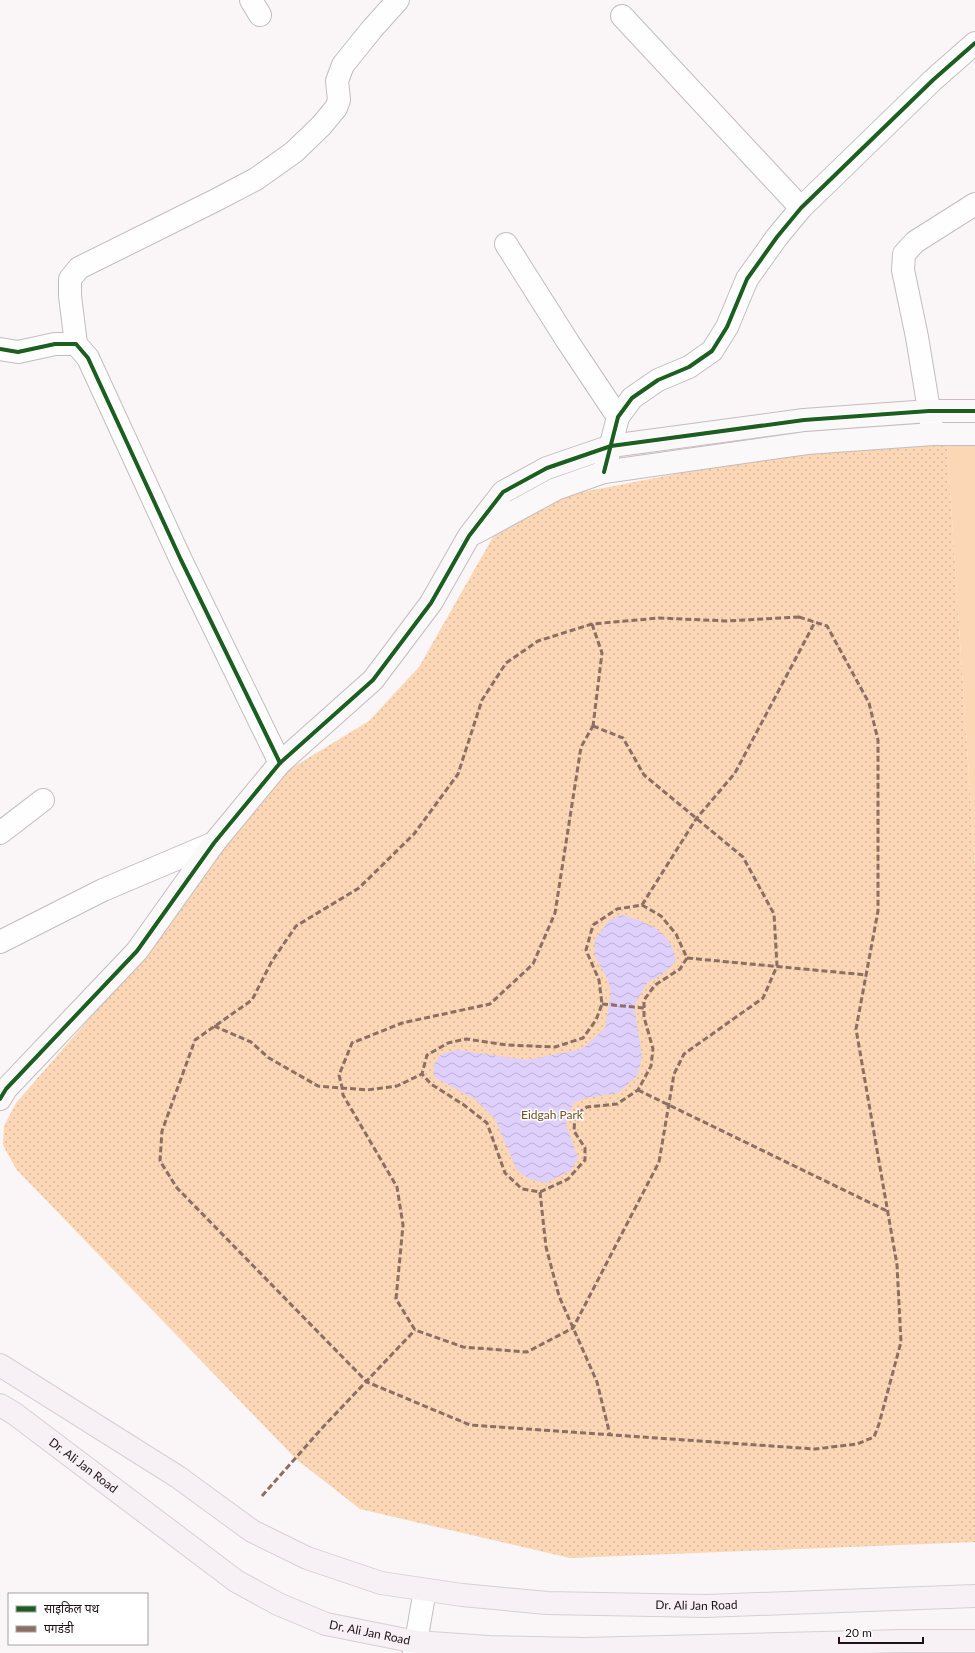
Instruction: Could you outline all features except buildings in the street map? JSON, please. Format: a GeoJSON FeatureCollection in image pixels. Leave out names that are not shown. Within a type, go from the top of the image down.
{"type":"FeatureCollection","features":[{"type":"Feature","properties":{"kind":"main road","name":"Dr. Ali Jan Road"},"geometry":{"type":"LineString","coordinates":[[0,1365],[178,1477],[252,1530],[307,1558],[381,1583],[462,1595],[547,1603],[706,1606],[975,1596]]}},
{"type":"Feature","properties":{"kind":"main road","name":"Dr. Ali Jan Road"},"geometry":{"type":"LineString","coordinates":[[0,1405],[15,1414],[236,1581],[278,1604],[326,1624],[415,1648],[489,1647],[584,1649],[902,1641],[975,1641]]}},
{"type":"Feature","properties":{"kind":"street"},"geometry":{"type":"LineString","coordinates":[[280,763],[181,560],[88,358],[76,344],[70,296],[70,278],[79,268],[214,201],[256,178],[294,152],[321,126],[336,108],[340,100],[337,81],[343,65],[398,0]]}},
{"type":"Feature","properties":{"kind":"street"},"geometry":{"type":"LineString","coordinates":[[622,16],[801,208]]}},
{"type":"Feature","properties":{"kind":"street"},"geometry":{"type":"LineString","coordinates":[[604,472],[618,417],[632,398],[658,380],[689,367],[712,352],[727,327],[747,279],[777,237],[801,208],[933,80],[975,44]]}},
{"type":"Feature","properties":{"kind":"street"},"geometry":{"type":"LineString","coordinates":[[933,434],[917,337],[903,270],[904,254],[915,242],[975,204]]}},
{"type":"Feature","properties":{"kind":"street"},"geometry":{"type":"LineString","coordinates":[[506,244],[568,342],[618,417]]}},
{"type":"Feature","properties":{"kind":"street"},"geometry":{"type":"LineString","coordinates":[[0,349],[18,352],[55,344],[76,344]]}},
{"type":"Feature","properties":{"kind":"street"},"geometry":{"type":"LineString","coordinates":[[0,1099],[6,1089],[137,951],[214,843],[280,763],[373,680],[431,603],[469,536],[503,492],[547,468],[611,446],[804,420],[929,411],[975,411]]}},
{"type":"Feature","properties":{"kind":"street"},"geometry":{"type":"LineString","coordinates":[[469,536],[556,489],[604,472],[807,443],[933,434],[975,434]]}},
{"type":"Feature","properties":{"kind":"street"},"geometry":{"type":"LineString","coordinates":[[0,833],[43,800]]}},
{"type":"Feature","properties":{"kind":"street"},"geometry":{"type":"LineString","coordinates":[[0,942],[103,890],[214,843]]}},
{"type":"Feature","properties":{"kind":"street"},"geometry":{"type":"LineString","coordinates":[[415,1648],[425,1590]]}},
{"type":"Feature","properties":{"kind":"green space"},"geometry":{"type":"Polygon","coordinates":[[[947,443],[975,443],[975,869],[947,443]]]}},
{"type":"Feature","properties":{"kind":"green space","name":"Eidgah Park"},"geometry":{"type":"Polygon","coordinates":[[[947,443],[975,869],[975,1542],[570,1558],[360,1509],[296,1459],[16,1169],[3,1145],[4,1126],[16,1103],[142,958],[277,777],[369,721],[419,667],[493,537],[569,494],[757,458],[947,443]]]}},
{"type":"Feature","properties":{"kind":"water"},"geometry":{"type":"Polygon","coordinates":[[[622,915],[641,921],[657,929],[669,942],[676,960],[667,971],[647,983],[634,1006],[642,1056],[638,1075],[618,1093],[585,1098],[574,1103],[567,1116],[566,1125],[578,1158],[571,1170],[546,1183],[529,1179],[517,1170],[495,1119],[475,1099],[434,1077],[434,1065],[441,1054],[457,1050],[527,1060],[582,1049],[605,1028],[611,993],[608,980],[595,956],[595,940],[609,920],[622,915]]]}},
{"type":"Feature","properties":{"kind":"marked path"},"geometry":{"type":"LineString","coordinates":[[799,617],[827,626],[869,703],[878,740],[878,911],[856,1029],[897,1265],[901,1342],[879,1424],[874,1437],[857,1444],[815,1449],[470,1425],[367,1382],[177,1188],[160,1161],[162,1131],[195,1040],[252,1000],[272,961],[296,926],[359,888],[414,834],[458,774],[482,700],[506,663],[538,641],[592,624],[659,618],[727,621],[799,617]]}},
{"type":"Feature","properties":{"kind":"marked path"},"geometry":{"type":"LineString","coordinates":[[642,905],[696,819],[735,773],[815,622]]}},
{"type":"Feature","properties":{"kind":"marked path"},"geometry":{"type":"LineString","coordinates":[[592,624],[602,653],[593,726]]}},
{"type":"Feature","properties":{"kind":"marked path"},"geometry":{"type":"LineString","coordinates":[[593,726],[623,738],[644,775],[743,857],[774,914],[777,966],[763,998],[684,1054],[674,1074],[659,1162],[573,1328],[527,1352],[463,1347],[415,1330],[396,1299],[403,1225],[397,1187],[343,1095],[339,1075],[352,1043],[402,1023],[490,1004],[533,964],[555,913],[581,747],[593,726]]}},
{"type":"Feature","properties":{"kind":"marked path"},"geometry":{"type":"LineString","coordinates":[[642,905],[661,916],[676,934],[687,958],[680,969],[655,985],[644,1000],[644,1017],[653,1049],[651,1066],[638,1090],[617,1104],[587,1107],[575,1115],[574,1131],[585,1148],[585,1160],[568,1179],[540,1192],[522,1189],[505,1173],[487,1123],[464,1105],[431,1084],[422,1074],[427,1055],[448,1043],[466,1039],[507,1045],[555,1047],[583,1038],[596,1020],[602,1004],[599,980],[586,950],[593,925],[617,909],[642,905]]}},
{"type":"Feature","properties":{"kind":"marked path"},"geometry":{"type":"LineString","coordinates":[[687,958],[867,975]]}},
{"type":"Feature","properties":{"kind":"marked path"},"geometry":{"type":"LineString","coordinates":[[602,1004],[644,1008]]}},
{"type":"Feature","properties":{"kind":"marked path"},"geometry":{"type":"LineString","coordinates":[[214,1026],[251,1042],[269,1058],[318,1086],[367,1090],[397,1086],[422,1074]]}},
{"type":"Feature","properties":{"kind":"marked path"},"geometry":{"type":"LineString","coordinates":[[638,1090],[887,1211]]}},
{"type":"Feature","properties":{"kind":"marked path"},"geometry":{"type":"LineString","coordinates":[[540,1192],[546,1247],[559,1296],[597,1382],[610,1435]]}},
{"type":"Feature","properties":{"kind":"marked path"},"geometry":{"type":"LineString","coordinates":[[262,1496],[324,1426],[415,1330]]}},
{"type":"Feature","properties":{"kind":"cycle path"},"geometry":{"type":"LineString","coordinates":[[604,472],[618,417],[632,398],[658,380],[689,367],[712,351],[727,327],[747,279],[777,237],[801,208],[933,80],[975,43]]}},
{"type":"Feature","properties":{"kind":"cycle path"},"geometry":{"type":"LineString","coordinates":[[0,349],[18,352],[55,344],[76,344],[88,358],[181,560],[280,763]]}},
{"type":"Feature","properties":{"kind":"cycle path"},"geometry":{"type":"LineString","coordinates":[[0,1099],[6,1089],[137,951],[214,843],[280,763],[373,680],[431,603],[469,536],[503,492],[547,468],[611,446],[804,420],[929,411],[975,411]]}}]}
